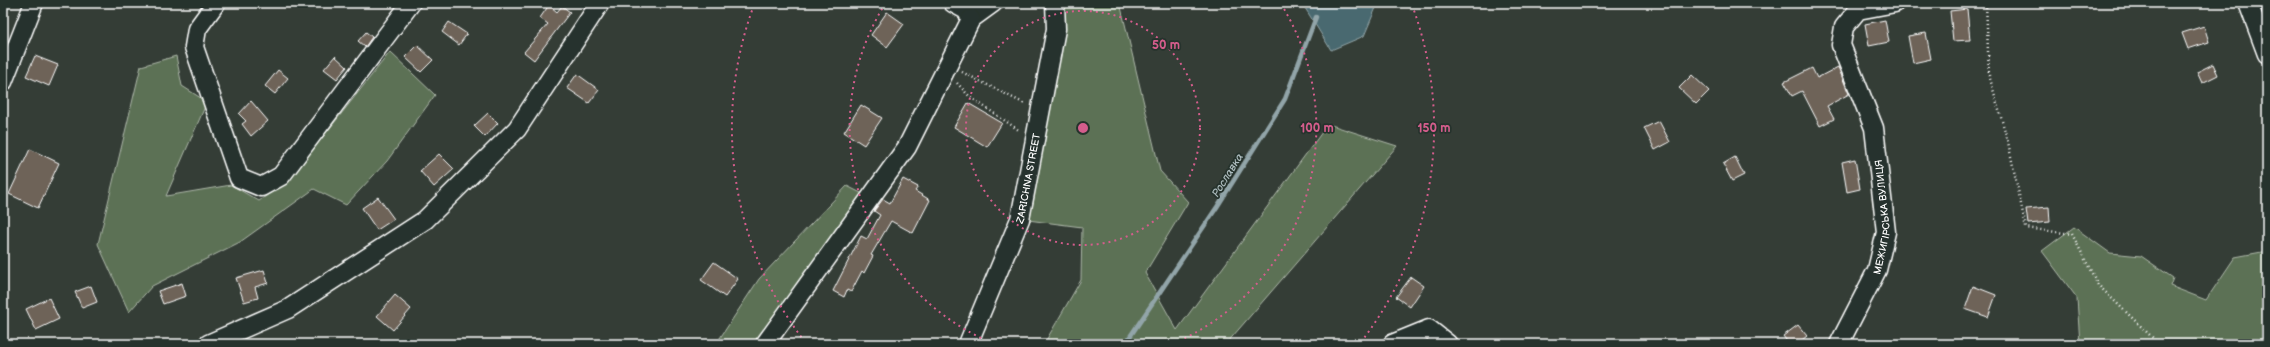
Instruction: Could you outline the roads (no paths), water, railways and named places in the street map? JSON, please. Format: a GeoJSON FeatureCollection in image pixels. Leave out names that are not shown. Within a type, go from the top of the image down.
{"type":"FeatureCollection","features":[{"type":"Feature","properties":{"kind":"street"},"geometry":{"type":"LineString","coordinates":[[3,82],[34,3]]}},
{"type":"Feature","properties":{"kind":"street"},"geometry":{"type":"LineString","coordinates":[[216,3],[197,29],[194,47],[239,178],[261,187],[281,176],[411,3]]}},
{"type":"Feature","properties":{"kind":"street"},"geometry":{"type":"LineString","coordinates":[[208,344],[288,309],[425,220],[517,129],[600,3]]}},
{"type":"Feature","properties":{"kind":"street"},"geometry":{"type":"LineString","coordinates":[[953,3],[966,10],[971,19]]}},
{"type":"Feature","properties":{"kind":"street"},"geometry":{"type":"LineString","coordinates":[[765,344],[907,147],[971,19],[993,3]]}},
{"type":"Feature","properties":{"kind":"street","name":"ZARICHNA STREET"},"geometry":{"type":"LineString","coordinates":[[968,344],[1020,219],[1056,29],[1055,3]]}},
{"type":"Feature","properties":{"kind":"street","name":"МЕЖИГІРСЬКА ВУЛИЦЯ"},"geometry":{"type":"LineString","coordinates":[[1839,344],[1877,270],[1886,232],[1874,128],[1841,45],[1844,27],[1858,10],[1895,3]]}},
{"type":"Feature","properties":{"kind":"street"},"geometry":{"type":"LineString","coordinates":[[2248,3],[2267,54]]}},
{"type":"Feature","properties":{"kind":"street"},"geometry":{"type":"LineString","coordinates":[[1392,344],[1429,329],[1448,344]]}},
{"type":"Feature","properties":{"kind":"water"},"geometry":{"type":"Polygon","coordinates":[[[1302,3],[1378,3],[1364,36],[1331,50],[1302,3]]]}},
{"type":"Feature","properties":{"kind":"waterway","name":"Рославка"},"geometry":{"type":"LineString","coordinates":[[1125,344],[1217,207],[1285,99],[1316,17]]}}]}
